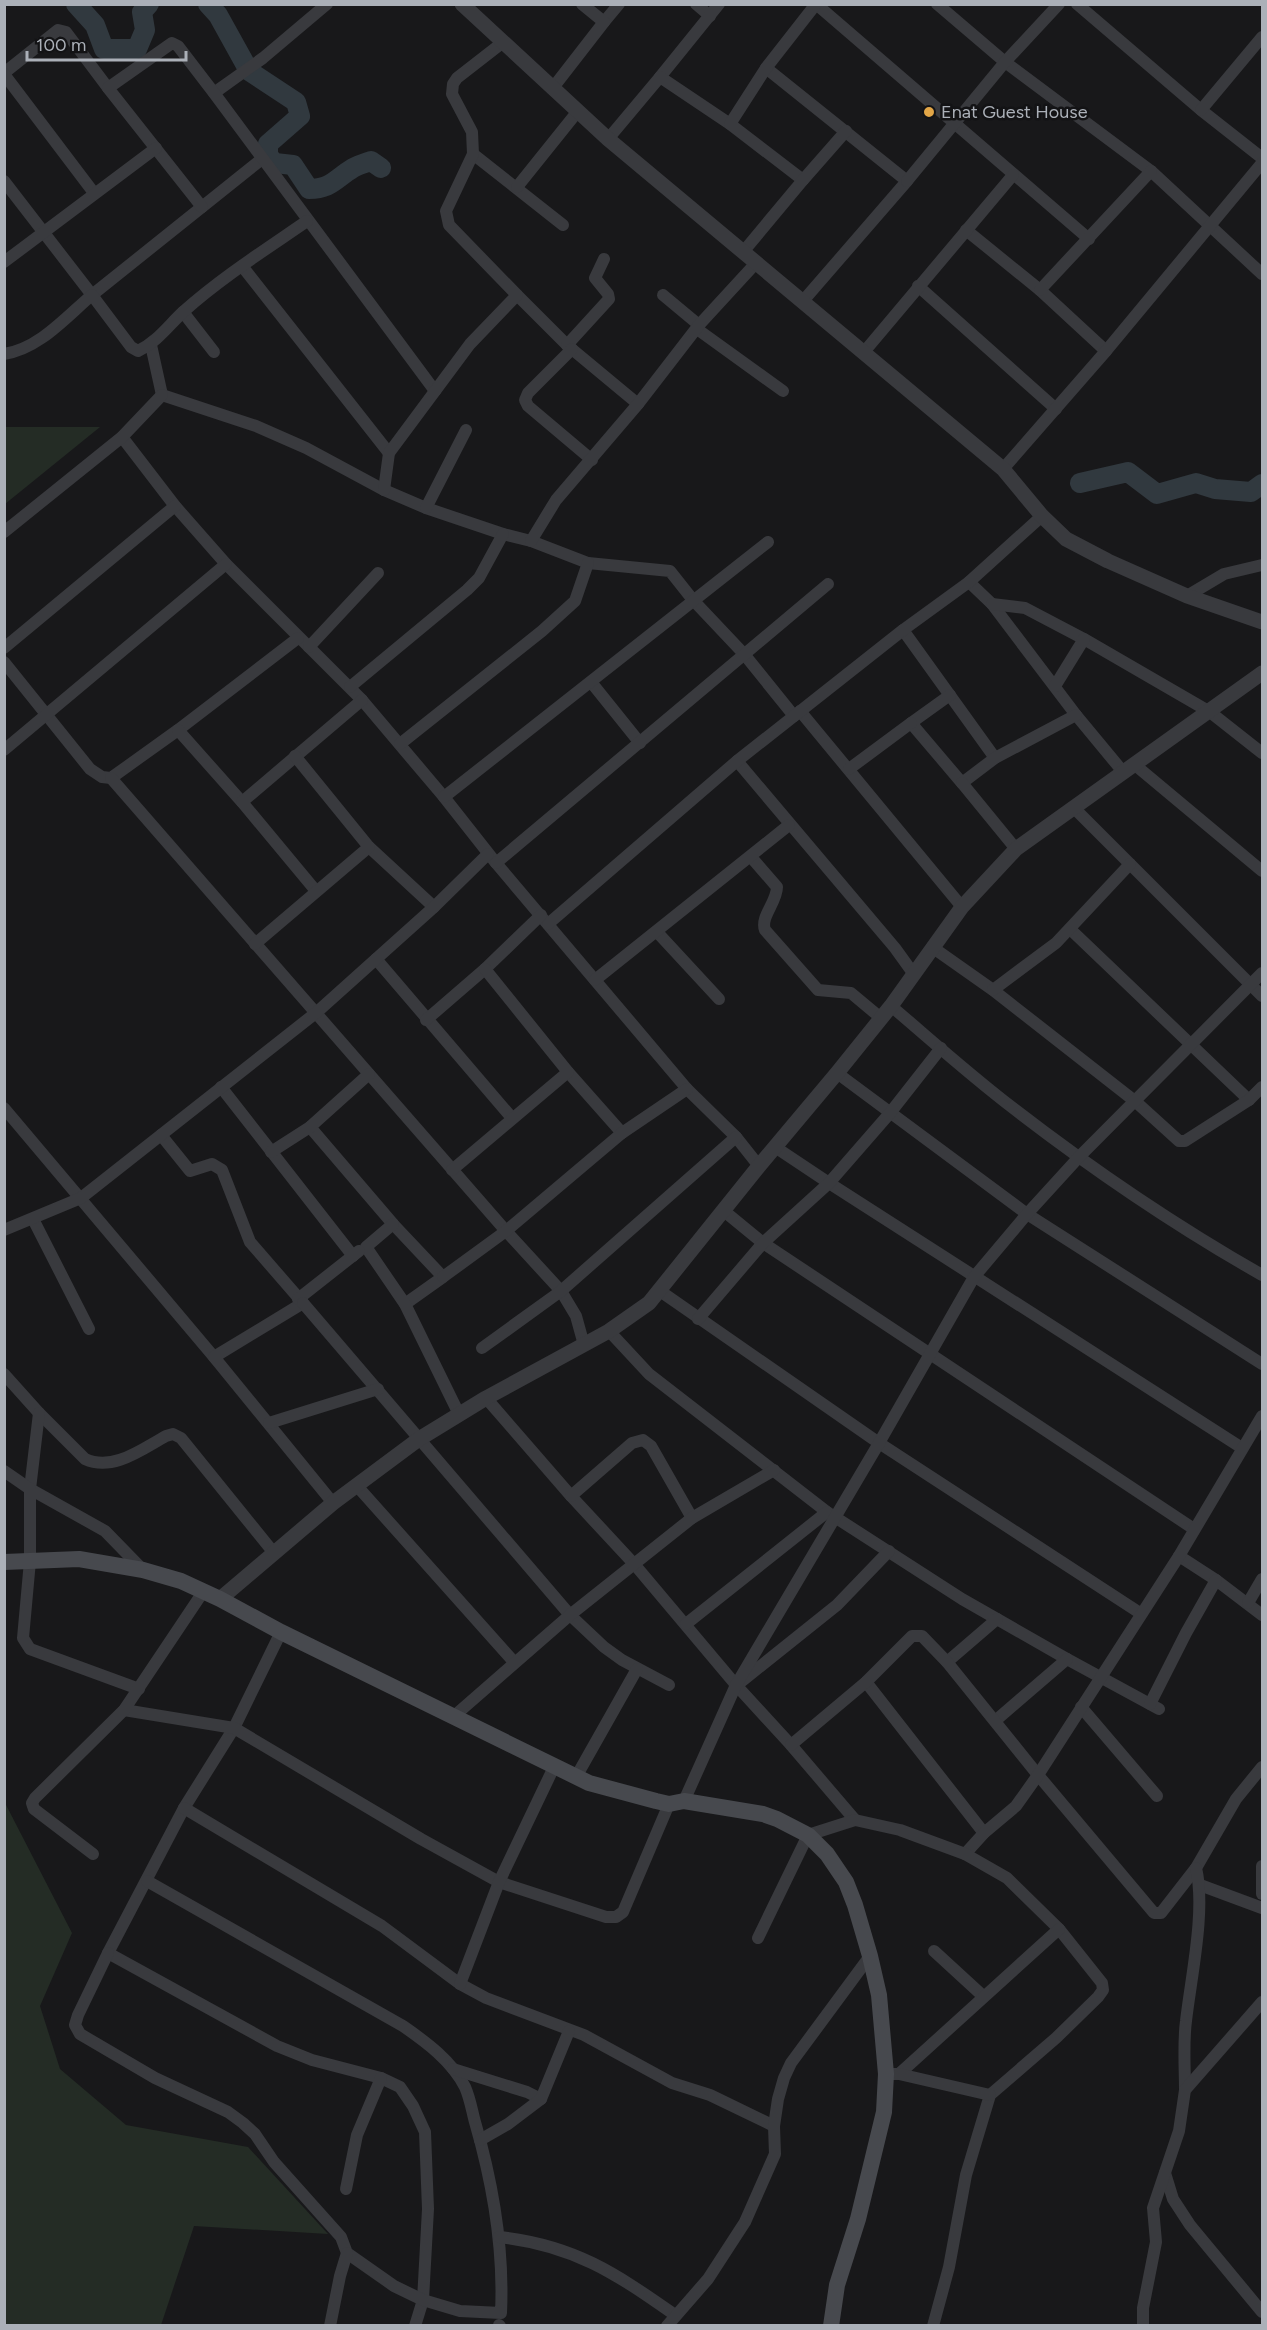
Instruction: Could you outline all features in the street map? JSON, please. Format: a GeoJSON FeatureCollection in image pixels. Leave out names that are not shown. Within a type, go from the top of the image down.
{"type":"FeatureCollection","features":[{"type":"Feature","properties":{"kind":"main road"},"geometry":{"type":"LineString","coordinates":[[4,1562],[79,1559],[143,1570],[181,1581],[576,1777],[623,1794],[763,1814],[808,1835],[827,1854],[846,1882],[870,1956],[893,2074],[858,2218],[837,2285],[831,2325]]}},
{"type":"Feature","properties":{"kind":"street"},"geometry":{"type":"LineString","coordinates":[[214,93],[263,58],[327,4]]}},
{"type":"Feature","properties":{"kind":"street"},"geometry":{"type":"LineString","coordinates":[[462,4],[608,139],[1003,469],[1042,516],[1066,538],[1088,551],[1187,596],[1263,622]]}},
{"type":"Feature","properties":{"kind":"street"},"geometry":{"type":"LineString","coordinates":[[582,4],[604,22]]}},
{"type":"Feature","properties":{"kind":"street"},"geometry":{"type":"LineString","coordinates":[[552,89],[619,4]]}},
{"type":"Feature","properties":{"kind":"street"},"geometry":{"type":"LineString","coordinates":[[696,4],[710,16]]}},
{"type":"Feature","properties":{"kind":"street"},"geometry":{"type":"LineString","coordinates":[[608,139],[719,4]]}},
{"type":"Feature","properties":{"kind":"street"},"geometry":{"type":"LineString","coordinates":[[937,4],[1005,63],[1151,171],[1263,274]]}},
{"type":"Feature","properties":{"kind":"street"},"geometry":{"type":"LineString","coordinates":[[803,301],[1005,63],[1059,4]]}},
{"type":"Feature","properties":{"kind":"street"},"geometry":{"type":"LineString","coordinates":[[1077,4],[1201,110],[1263,158]]}},
{"type":"Feature","properties":{"kind":"street"},"geometry":{"type":"LineString","coordinates":[[730,124],[766,68],[816,5],[1089,240]]}},
{"type":"Feature","properties":{"kind":"street"},"geometry":{"type":"LineString","coordinates":[[94,193],[4,74],[58,30],[66,32],[202,207]]}},
{"type":"Feature","properties":{"kind":"street"},"geometry":{"type":"LineString","coordinates":[[1201,110],[1263,37]]}},
{"type":"Feature","properties":{"kind":"street"},"geometry":{"type":"LineString","coordinates":[[108,88],[172,43],[178,46],[435,391]]}},
{"type":"Feature","properties":{"kind":"street"},"geometry":{"type":"LineString","coordinates":[[502,43],[457,78],[453,84],[452,94],[472,132],[473,154],[446,211],[448,225],[569,347],[638,404]]}},
{"type":"Feature","properties":{"kind":"street"},"geometry":{"type":"LineString","coordinates":[[766,68],[907,181]]}},
{"type":"Feature","properties":{"kind":"street"},"geometry":{"type":"LineString","coordinates":[[660,76],[730,124],[802,180]]}},
{"type":"Feature","properties":{"kind":"street"},"geometry":{"type":"LineString","coordinates":[[517,187],[578,111]]}},
{"type":"Feature","properties":{"kind":"street"},"geometry":{"type":"LineString","coordinates":[[743,252],[846,131]]}},
{"type":"Feature","properties":{"kind":"street"},"geometry":{"type":"LineString","coordinates":[[4,262],[156,148]]}},
{"type":"Feature","properties":{"kind":"street"},"geometry":{"type":"LineString","coordinates":[[473,154],[563,225]]}},
{"type":"Feature","properties":{"kind":"street"},"geometry":{"type":"LineString","coordinates":[[4,354],[27,348],[262,159]]}},
{"type":"Feature","properties":{"kind":"street"},"geometry":{"type":"LineString","coordinates":[[1003,469],[1106,351],[1263,163]]}},
{"type":"Feature","properties":{"kind":"street"},"geometry":{"type":"LineString","coordinates":[[1040,290],[1151,171]]}},
{"type":"Feature","properties":{"kind":"street"},"geometry":{"type":"LineString","coordinates":[[864,352],[1013,175]]}},
{"type":"Feature","properties":{"kind":"street"},"geometry":{"type":"LineString","coordinates":[[4,181],[131,347],[138,351],[151,345],[183,312],[242,266],[307,221]]}},
{"type":"Feature","properties":{"kind":"street"},"geometry":{"type":"LineString","coordinates":[[966,230],[1040,290],[1106,351]]}},
{"type":"Feature","properties":{"kind":"street"},"geometry":{"type":"LineString","coordinates":[[592,460],[528,406],[525,400],[528,393],[609,299],[608,294],[595,278],[604,259]]}},
{"type":"Feature","properties":{"kind":"street"},"geometry":{"type":"LineString","coordinates":[[531,541],[556,500],[638,404],[698,327],[756,262]]}},
{"type":"Feature","properties":{"kind":"street"},"geometry":{"type":"LineString","coordinates":[[242,266],[390,453]]}},
{"type":"Feature","properties":{"kind":"street"},"geometry":{"type":"LineString","coordinates":[[918,286],[1056,409]]}},
{"type":"Feature","properties":{"kind":"street"},"geometry":{"type":"LineString","coordinates":[[384,490],[390,453],[470,344],[517,295]]}},
{"type":"Feature","properties":{"kind":"street"},"geometry":{"type":"LineString","coordinates":[[663,295],[698,327],[783,391]]}},
{"type":"Feature","properties":{"kind":"street"},"geometry":{"type":"LineString","coordinates":[[183,312],[214,352]]}},
{"type":"Feature","properties":{"kind":"street"},"geometry":{"type":"LineString","coordinates":[[151,345],[162,395]]}},
{"type":"Feature","properties":{"kind":"street"},"geometry":{"type":"LineString","coordinates":[[4,532],[122,437],[162,395]]}},
{"type":"Feature","properties":{"kind":"street"},"geometry":{"type":"LineString","coordinates":[[162,395],[256,426],[306,448],[384,490],[426,508],[531,541],[588,563],[670,571],[693,600],[849,770],[962,907]]}},
{"type":"Feature","properties":{"kind":"street"},"geometry":{"type":"LineString","coordinates":[[426,508],[466,429]]}},
{"type":"Feature","properties":{"kind":"street"},"geometry":{"type":"LineString","coordinates":[[122,437],[175,506],[226,564],[362,700],[687,1089],[736,1137],[759,1166]]}},
{"type":"Feature","properties":{"kind":"street"},"geometry":{"type":"LineString","coordinates":[[4,648],[175,506]]}},
{"type":"Feature","properties":{"kind":"street"},"geometry":{"type":"LineString","coordinates":[[426,1020],[544,919],[737,761],[903,630],[969,582],[1042,516]]}},
{"type":"Feature","properties":{"kind":"street"},"geometry":{"type":"LineString","coordinates":[[350,687],[479,578],[503,534]]}},
{"type":"Feature","properties":{"kind":"street"},"geometry":{"type":"LineString","coordinates":[[444,797],[768,542]]}},
{"type":"Feature","properties":{"kind":"street"},"geometry":{"type":"LineString","coordinates":[[400,744],[542,631],[575,601],[588,563]]}},
{"type":"Feature","properties":{"kind":"street"},"geometry":{"type":"LineString","coordinates":[[4,750],[226,564]]}},
{"type":"Feature","properties":{"kind":"street"},"geometry":{"type":"LineString","coordinates":[[1187,596],[1224,574],[1263,565]]}},
{"type":"Feature","properties":{"kind":"street"},"geometry":{"type":"LineString","coordinates":[[309,647],[378,573]]}},
{"type":"Feature","properties":{"kind":"street"},"geometry":{"type":"LineString","coordinates":[[969,582],[992,604],[1076,715],[1130,769],[1263,871]]}},
{"type":"Feature","properties":{"kind":"street"},"geometry":{"type":"LineString","coordinates":[[4,1230],[81,1198],[317,1011],[492,858],[640,743],[828,584]]}},
{"type":"Feature","properties":{"kind":"street"},"geometry":{"type":"LineString","coordinates":[[992,604],[1025,608],[1084,639],[1210,712],[1263,753]]}},
{"type":"Feature","properties":{"kind":"street"},"geometry":{"type":"LineString","coordinates":[[903,630],[995,758]]}},
{"type":"Feature","properties":{"kind":"street"},"geometry":{"type":"LineString","coordinates":[[4,662],[90,769],[102,777],[111,778],[298,638]]}},
{"type":"Feature","properties":{"kind":"street"},"geometry":{"type":"LineString","coordinates":[[1055,686],[1084,639]]}},
{"type":"Feature","properties":{"kind":"street"},"geometry":{"type":"LineString","coordinates":[[220,1599],[333,1503],[419,1439],[486,1398],[609,1331],[649,1303],[759,1166],[837,1074],[886,1012],[962,907],[1016,849],[1263,673]]}},
{"type":"Feature","properties":{"kind":"street"},"geometry":{"type":"LineString","coordinates":[[591,682],[640,743]]}},
{"type":"Feature","properties":{"kind":"street"},"geometry":{"type":"LineString","coordinates":[[849,770],[950,695]]}},
{"type":"Feature","properties":{"kind":"street"},"geometry":{"type":"LineString","coordinates":[[242,802],[362,700]]}},
{"type":"Feature","properties":{"kind":"street"},"geometry":{"type":"LineString","coordinates":[[962,783],[995,758],[1076,715]]}},
{"type":"Feature","properties":{"kind":"street"},"geometry":{"type":"LineString","coordinates":[[911,723],[1016,849]]}},
{"type":"Feature","properties":{"kind":"street"},"geometry":{"type":"LineString","coordinates":[[178,730],[316,891]]}},
{"type":"Feature","properties":{"kind":"street"},"geometry":{"type":"LineString","coordinates":[[295,756],[369,847],[434,907]]}},
{"type":"Feature","properties":{"kind":"street"},"geometry":{"type":"LineString","coordinates":[[737,761],[895,948],[913,973]]}},
{"type":"Feature","properties":{"kind":"street"},"geometry":{"type":"LineString","coordinates":[[111,778],[255,944],[317,1011],[452,1170],[561,1291],[576,1316],[584,1345]]}},
{"type":"Feature","properties":{"kind":"street"},"geometry":{"type":"LineString","coordinates":[[1073,807],[1263,996]]}},
{"type":"Feature","properties":{"kind":"street"},"geometry":{"type":"LineString","coordinates":[[595,980],[789,825]]}},
{"type":"Feature","properties":{"kind":"street"},"geometry":{"type":"LineString","coordinates":[[255,944],[369,847]]}},
{"type":"Feature","properties":{"kind":"street"},"geometry":{"type":"LineString","coordinates":[[751,857],[777,888],[776,896],[763,923],[765,930],[818,990],[851,993],[886,1012],[941,1048],[1012,1107],[1080,1157],[1197,1238],[1263,1275]]}},
{"type":"Feature","properties":{"kind":"street"},"geometry":{"type":"LineString","coordinates":[[993,990],[1056,943],[1130,864]]}},
{"type":"Feature","properties":{"kind":"street"},"geometry":{"type":"LineString","coordinates":[[1070,929],[1249,1100]]}},
{"type":"Feature","properties":{"kind":"street"},"geometry":{"type":"LineString","coordinates":[[657,932],[718,999]]}},
{"type":"Feature","properties":{"kind":"street"},"geometry":{"type":"LineString","coordinates":[[932,947],[993,990],[1136,1102],[1179,1141],[1185,1141],[1249,1100],[1263,1087]]}},
{"type":"Feature","properties":{"kind":"street"},"geometry":{"type":"LineString","coordinates":[[376,959],[512,1118]]}},
{"type":"Feature","properties":{"kind":"street"},"geometry":{"type":"LineString","coordinates":[[485,969],[568,1072],[622,1133]]}},
{"type":"Feature","properties":{"kind":"street"},"geometry":{"type":"LineString","coordinates":[[124,1710],[234,1728],[411,1833],[499,1882],[606,1917],[616,1917],[623,1912],[736,1685],[831,1514],[879,1443],[974,1277],[1027,1214],[1080,1157],[1263,973]]}},
{"type":"Feature","properties":{"kind":"street"},"geometry":{"type":"LineString","coordinates":[[698,1319],[763,1243],[829,1184],[890,1113],[941,1048]]}},
{"type":"Feature","properties":{"kind":"street"},"geometry":{"type":"LineString","coordinates":[[452,1170],[568,1072]]}},
{"type":"Feature","properties":{"kind":"street"},"geometry":{"type":"LineString","coordinates":[[271,1152],[310,1127],[369,1074]]}},
{"type":"Feature","properties":{"kind":"street"},"geometry":{"type":"LineString","coordinates":[[837,1074],[1027,1214],[1263,1364]]}},
{"type":"Feature","properties":{"kind":"street"},"geometry":{"type":"LineString","coordinates":[[221,1088],[353,1256]]}},
{"type":"Feature","properties":{"kind":"street"},"geometry":{"type":"LineString","coordinates":[[405,1304],[506,1231],[622,1133],[687,1089]]}},
{"type":"Feature","properties":{"kind":"street"},"geometry":{"type":"LineString","coordinates":[[4,1108],[269,1423],[333,1503]]}},
{"type":"Feature","properties":{"kind":"street"},"geometry":{"type":"LineString","coordinates":[[310,1127],[393,1224],[443,1277]]}},
{"type":"Feature","properties":{"kind":"street"},"geometry":{"type":"LineString","coordinates":[[161,1135],[189,1172],[212,1164],[222,1170],[250,1242],[570,1615],[604,1647],[637,1669],[669,1685]]}},
{"type":"Feature","properties":{"kind":"street"},"geometry":{"type":"LineString","coordinates":[[482,1348],[561,1291],[736,1137]]}},
{"type":"Feature","properties":{"kind":"street"},"geometry":{"type":"LineString","coordinates":[[775,1147],[829,1184],[1242,1448]]}},
{"type":"Feature","properties":{"kind":"street"},"geometry":{"type":"LineString","coordinates":[[724,1211],[763,1243],[1194,1529]]}},
{"type":"Feature","properties":{"kind":"street"},"geometry":{"type":"LineString","coordinates":[[33,1219],[89,1329]]}},
{"type":"Feature","properties":{"kind":"street"},"geometry":{"type":"LineString","coordinates":[[214,1357],[301,1301],[393,1224]]}},
{"type":"Feature","properties":{"kind":"street"},"geometry":{"type":"LineString","coordinates":[[366,1247],[405,1304],[459,1414]]}},
{"type":"Feature","properties":{"kind":"street"},"geometry":{"type":"LineString","coordinates":[[660,1291],[879,1443],[1140,1614]]}},
{"type":"Feature","properties":{"kind":"street"},"geometry":{"type":"LineString","coordinates":[[609,1331],[649,1374],[831,1514],[962,1599],[1154,1707],[1186,1633],[1216,1580]]}},
{"type":"Feature","properties":{"kind":"street"},"geometry":{"type":"LineString","coordinates":[[4,1374],[85,1459],[96,1463],[121,1460],[166,1436],[173,1434],[181,1438],[274,1553]]}},
{"type":"Feature","properties":{"kind":"street"},"geometry":{"type":"LineString","coordinates":[[269,1423],[378,1389]]}},
{"type":"Feature","properties":{"kind":"street"},"geometry":{"type":"LineString","coordinates":[[486,1398],[571,1496],[635,1565],[736,1685],[855,1820]]}},
{"type":"Feature","properties":{"kind":"street"},"geometry":{"type":"LineString","coordinates":[[39,1413],[30,1489],[30,1561],[23,1638],[25,1644],[30,1649],[139,1689]]}},
{"type":"Feature","properties":{"kind":"street"},"geometry":{"type":"LineString","coordinates":[[965,1854],[984,1833],[1016,1806],[1038,1774],[1179,1556],[1242,1448],[1261,1420]]}},
{"type":"Feature","properties":{"kind":"street"},"geometry":{"type":"LineString","coordinates":[[571,1496],[632,1443],[643,1440],[651,1446],[692,1518]]}},
{"type":"Feature","properties":{"kind":"street"},"geometry":{"type":"LineString","coordinates":[[453,1717],[570,1615],[692,1518],[774,1470]]}},
{"type":"Feature","properties":{"kind":"street"},"geometry":{"type":"LineString","coordinates":[[4,1471],[30,1489],[105,1531],[143,1570]]}},
{"type":"Feature","properties":{"kind":"street"},"geometry":{"type":"LineString","coordinates":[[357,1486],[514,1662]]}},
{"type":"Feature","properties":{"kind":"street"},"geometry":{"type":"LineString","coordinates":[[686,1624],[831,1514]]}},
{"type":"Feature","properties":{"kind":"street"},"geometry":{"type":"LineString","coordinates":[[736,1685],[780,1653],[837,1605],[889,1551]]}},
{"type":"Feature","properties":{"kind":"street"},"geometry":{"type":"LineString","coordinates":[[1179,1556],[1263,1615]]}},
{"type":"Feature","properties":{"kind":"street"},"geometry":{"type":"LineString","coordinates":[[1248,1603],[1263,1579]]}},
{"type":"Feature","properties":{"kind":"street"},"geometry":{"type":"LineString","coordinates":[[93,1854],[34,1809],[32,1803],[124,1710],[204,1592]]}},
{"type":"Feature","properties":{"kind":"street"},"geometry":{"type":"LineString","coordinates":[[947,1662],[997,1619]]}},
{"type":"Feature","properties":{"kind":"street"},"geometry":{"type":"LineString","coordinates":[[147,1881],[403,2026],[453,2069],[465,2088],[480,2140],[499,2237],[503,2281],[500,2322],[423,2300],[394,2286],[348,2253],[341,2237],[274,2162],[255,2134],[243,2123],[228,2112],[155,2078],[80,2034],[75,2025],[78,2014],[108,1953],[184,1808],[234,1728],[281,1632]]}},
{"type":"Feature","properties":{"kind":"street"},"geometry":{"type":"LineString","coordinates":[[791,1745],[866,1682],[912,1636],[917,1634],[922,1636],[947,1662],[1154,1913],[1161,1913],[1196,1868],[1236,1799],[1263,1767]]}},
{"type":"Feature","properties":{"kind":"street"},"geometry":{"type":"LineString","coordinates":[[995,1721],[1067,1659]]}},
{"type":"Feature","properties":{"kind":"street"},"geometry":{"type":"LineString","coordinates":[[576,1777],[637,1669]]}},
{"type":"Feature","properties":{"kind":"street"},"geometry":{"type":"LineString","coordinates":[[866,1682],[984,1833]]}},
{"type":"Feature","properties":{"kind":"street"},"geometry":{"type":"LineString","coordinates":[[1081,1707],[1157,1796]]}},
{"type":"Feature","properties":{"kind":"street"},"geometry":{"type":"LineString","coordinates":[[459,1984],[499,1882],[554,1767]]}},
{"type":"Feature","properties":{"kind":"street"},"geometry":{"type":"LineString","coordinates":[[184,1808],[382,1926],[459,1984],[486,1998],[584,2035],[672,2083],[710,2095],[774,2126]]}},
{"type":"Feature","properties":{"kind":"street"},"geometry":{"type":"LineString","coordinates":[[758,1938],[808,1835],[855,1820],[900,1830],[965,1854],[1007,1878],[1059,1929],[1102,1983],[1103,1990],[1056,2038],[990,2095],[966,2175],[949,2267],[933,2325]]}},
{"type":"Feature","properties":{"kind":"street"},"geometry":{"type":"LineString","coordinates":[[1263,1866],[1263,1894]]}},
{"type":"Feature","properties":{"kind":"street"},"geometry":{"type":"LineString","coordinates":[[1143,2325],[1143,2308],[1156,2242],[1153,2208],[1179,2131],[1185,2090],[1185,2024],[1195,1954],[1200,1885],[1196,1868]]}},
{"type":"Feature","properties":{"kind":"street"},"geometry":{"type":"LineString","coordinates":[[1200,1885],[1263,1908]]}},
{"type":"Feature","properties":{"kind":"street"},"geometry":{"type":"LineString","coordinates":[[893,2074],[1059,1929]]}},
{"type":"Feature","properties":{"kind":"street"},"geometry":{"type":"LineString","coordinates":[[934,1951],[983,1996]]}},
{"type":"Feature","properties":{"kind":"street"},"geometry":{"type":"LineString","coordinates":[[108,1953],[277,2046],[312,2060],[381,2078],[400,2087],[413,2106],[425,2132],[428,2209],[423,2300],[416,2325]]}},
{"type":"Feature","properties":{"kind":"street"},"geometry":{"type":"LineString","coordinates":[[667,2325],[708,2280],[745,2222],[776,2154],[774,2126],[778,2099],[791,2063],[870,1956]]}},
{"type":"Feature","properties":{"kind":"street"},"geometry":{"type":"LineString","coordinates":[[1185,2090],[1263,2002]]}},
{"type":"Feature","properties":{"kind":"street"},"geometry":{"type":"LineString","coordinates":[[480,2140],[508,2124],[541,2099],[569,2031]]}},
{"type":"Feature","properties":{"kind":"street"},"geometry":{"type":"LineString","coordinates":[[453,2069],[527,2092],[541,2099]]}},
{"type":"Feature","properties":{"kind":"street"},"geometry":{"type":"LineString","coordinates":[[893,2074],[990,2095]]}},
{"type":"Feature","properties":{"kind":"street"},"geometry":{"type":"LineString","coordinates":[[346,2189],[357,2135],[381,2078]]}},
{"type":"Feature","properties":{"kind":"street"},"geometry":{"type":"LineString","coordinates":[[1165,2173],[1173,2199],[1190,2225],[1263,2312]]}},
{"type":"Feature","properties":{"kind":"street"},"geometry":{"type":"LineString","coordinates":[[499,2237],[525,2240],[567,2251],[599,2264],[675,2314]]}},
{"type":"Feature","properties":{"kind":"street"},"geometry":{"type":"LineString","coordinates":[[330,2325],[340,2276],[348,2253]]}},
{"type":"Feature","properties":{"kind":"shaded area"},"geometry":{"type":"Polygon","coordinates":[[[5,427],[100,427],[5,504],[5,427]]]}},
{"type":"Feature","properties":{"kind":"shaded area"},"geometry":{"type":"Polygon","coordinates":[[[4,1801],[72,1933],[40,2006],[60,2069],[126,2125],[248,2147],[328,2234],[194,2226],[161,2325],[5,2325],[4,1801]]]}},
{"type":"Feature","properties":{"kind":"waterway"},"geometry":{"type":"LineString","coordinates":[[76,4],[95,25],[104,49],[137,49],[145,30],[142,12],[149,4]]}},
{"type":"Feature","properties":{"kind":"waterway"},"geometry":{"type":"LineString","coordinates":[[208,4],[218,15],[249,71],[296,102],[300,116],[268,144],[268,156],[275,163],[293,165],[309,189],[328,185],[353,168],[371,161],[381,168]]}},
{"type":"Feature","properties":{"kind":"waterway"},"geometry":{"type":"LineString","coordinates":[[1080,483],[1128,472],[1157,494],[1196,483],[1215,489],[1251,492],[1262,484]]}},
{"type":"Feature","properties":{"kind":"place","name":"Enat Guest House"},"geometry":{"type":"Point","coordinates":[929,112]}}]}
